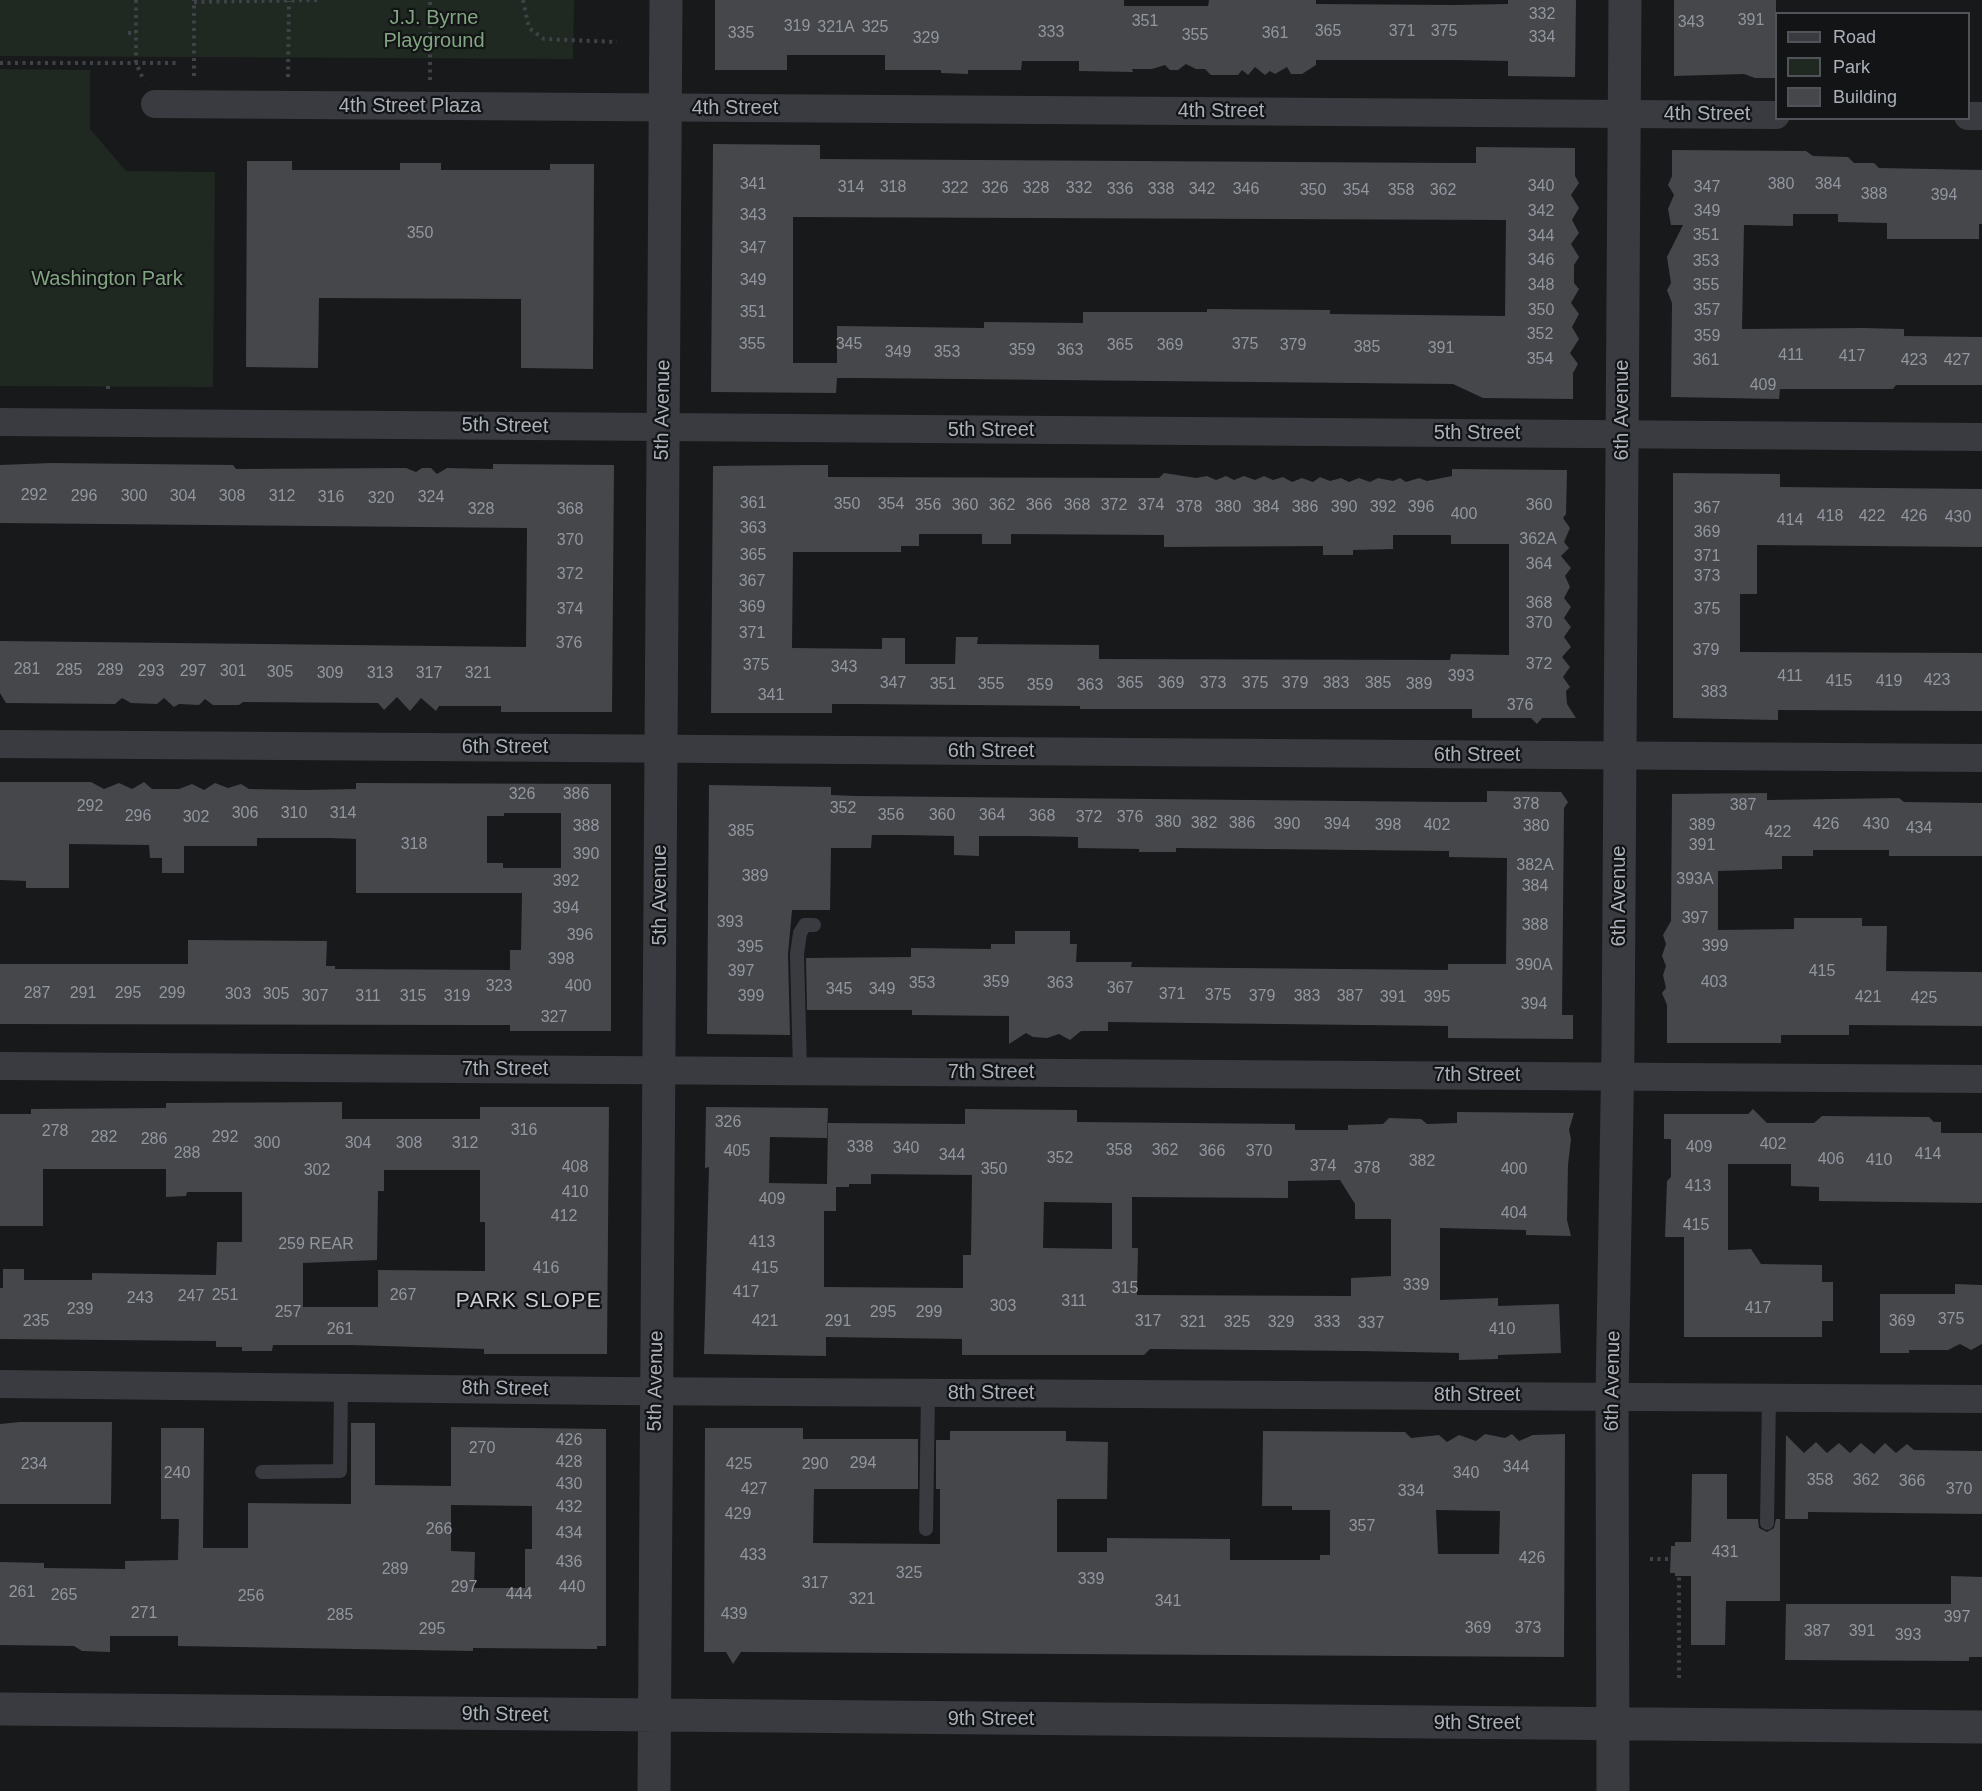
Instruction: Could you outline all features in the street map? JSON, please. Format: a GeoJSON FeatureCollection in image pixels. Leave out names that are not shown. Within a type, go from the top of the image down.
{"type":"FeatureCollection","features":[{"type":"Feature","properties":{"kind":"street","name":"5th Avenue"},"geometry":{"type":"LineString","coordinates":[[654,1791],[666,0]]}},
{"type":"Feature","properties":{"kind":"street","name":"6th Avenue"},"geometry":{"type":"LineString","coordinates":[[1613,1791],[1612,1396],[1620,755],[1625,0]]}},
{"type":"Feature","properties":{"kind":"street","name":"4th Street Plaza"},"geometry":{"type":"LineString","coordinates":[[155,104],[666,108]]}},
{"type":"Feature","properties":{"kind":"street","name":"4th Street"},"geometry":{"type":"LineString","coordinates":[[666,108],[1775,115]]}},
{"type":"Feature","properties":{"kind":"street","name":"5th Street"},"geometry":{"type":"LineString","coordinates":[[0,422],[1982,437]]}},
{"type":"Feature","properties":{"kind":"street","name":"6th Street"},"geometry":{"type":"LineString","coordinates":[[0,744],[1982,758]]}},
{"type":"Feature","properties":{"kind":"street","name":"7th Street"},"geometry":{"type":"LineString","coordinates":[[0,1066],[1982,1079]]}},
{"type":"Feature","properties":{"kind":"street","name":"8th Street"},"geometry":{"type":"LineString","coordinates":[[0,1384],[1982,1400]]}},
{"type":"Feature","properties":{"kind":"street","name":"9th Street"},"geometry":{"type":"LineString","coordinates":[[0,1709],[1982,1727]]}},
{"type":"Feature","properties":{"kind":"lane"},"geometry":{"type":"LineString","coordinates":[[800,1071],[797,954],[800,933],[805,926],[814,925]]}},
{"type":"Feature","properties":{"kind":"lane"},"geometry":{"type":"LineString","coordinates":[[262,1472],[340,1471],[341,1388]]}},
{"type":"Feature","properties":{"kind":"lane"},"geometry":{"type":"LineString","coordinates":[[926,1529],[928,1393]]}},
{"type":"Feature","properties":{"kind":"lane"},"geometry":{"type":"LineString","coordinates":[[1767,1523],[1769,1397]]}},
{"type":"Feature","properties":{"kind":"path"},"geometry":{"type":"LineString","coordinates":[[136,0],[135,63],[155,104]]}},
{"type":"Feature","properties":{"kind":"path"},"geometry":{"type":"LineString","coordinates":[[193,104],[194,1],[321,0]]}},
{"type":"Feature","properties":{"kind":"path"},"geometry":{"type":"LineString","coordinates":[[430,0],[430,106]]}},
{"type":"Feature","properties":{"kind":"path"},"geometry":{"type":"LineString","coordinates":[[523,0],[529,28],[544,39],[617,42]]}},
{"type":"Feature","properties":{"kind":"path"},"geometry":{"type":"LineString","coordinates":[[288,105],[289,1]]}},
{"type":"Feature","properties":{"kind":"path"},"geometry":{"type":"LineString","coordinates":[[128,33],[136,33]]}},
{"type":"Feature","properties":{"kind":"path"},"geometry":{"type":"LineString","coordinates":[[0,63],[177,63]]}},
{"type":"Feature","properties":{"kind":"path"},"geometry":{"type":"LineString","coordinates":[[108,386],[108,393]]}},
{"type":"Feature","properties":{"kind":"path"},"geometry":{"type":"LineString","coordinates":[[1650,1559],[1670,1559]]}},
{"type":"Feature","properties":{"kind":"path"},"geometry":{"type":"LineString","coordinates":[[1678,1678],[1679,1576]]}},
{"type":"Feature","properties":{"kind":"green space","name":"J.J. Byrne Playground"},"geometry":{"type":"Polygon","coordinates":[[[0,0],[574,0],[573,59],[0,56],[0,0]]]}},
{"type":"Feature","properties":{"kind":"green space","name":"Washington Park"},"geometry":{"type":"Polygon","coordinates":[[[0,69],[90,70],[90,129],[126,171],[215,172],[213,387],[0,386],[0,69]]]}},
{"type":"Feature","properties":{"kind":"building"},"geometry":{"type":"Polygon","coordinates":[[[715,0],[1124,0],[1124,6],[1208,6],[1209,0],[1316,0],[1316,4],[1454,5],[1508,4],[1508,0],[1576,0],[1575,77],[1508,76],[1508,61],[1455,60],[1316,60],[1316,65],[1302,74],[1291,74],[1287,67],[1275,74],[1270,71],[1265,75],[1255,67],[1248,75],[1242,70],[1238,75],[1211,75],[1205,69],[1196,69],[1186,64],[1178,70],[1170,70],[1165,65],[1152,69],[1132,69],[1133,72],[1079,71],[1079,61],[1022,61],[1021,70],[968,70],[968,74],[941,73],[941,70],[885,70],[885,55],[787,55],[787,70],[715,70],[715,0]]]}},
{"type":"Feature","properties":{"kind":"building"},"geometry":{"type":"Polygon","coordinates":[[[1674,0],[1776,0],[1775,78],[1755,78],[1744,74],[1674,76],[1674,0]]]}},
{"type":"Feature","properties":{"kind":"building"},"geometry":{"type":"Polygon","coordinates":[[[713,144],[820,145],[820,159],[1454,163],[1476,163],[1476,147],[1575,148],[1575,176],[1579,183],[1571,195],[1579,208],[1572,220],[1579,233],[1571,244],[1579,257],[1574,265],[1574,283],[1579,289],[1571,303],[1579,314],[1572,327],[1579,339],[1570,353],[1578,364],[1573,373],[1573,399],[1483,398],[1453,384],[860,378],[837,378],[836,393],[711,392],[713,144]],[[793,217],[793,363],[837,363],[837,326],[984,328],[984,322],[1083,323],[1083,312],[1207,312],[1207,309],[1330,310],[1330,314],[1505,316],[1506,220],[793,217]]]}},
{"type":"Feature","properties":{"kind":"building"},"geometry":{"type":"Polygon","coordinates":[[[1672,150],[1806,151],[1813,156],[1848,157],[1854,163],[1874,163],[1879,168],[1982,170],[1982,224],[1979,224],[1979,239],[1887,239],[1887,223],[1838,222],[1838,214],[1793,214],[1793,226],[1744,225],[1742,329],[1904,329],[1904,336],[1982,337],[1982,385],[1896,385],[1893,389],[1780,389],[1779,399],[1671,397],[1672,303],[1667,290],[1671,283],[1667,257],[1683,225],[1671,225],[1668,209],[1674,195],[1668,185],[1672,176],[1672,150]]]}},
{"type":"Feature","properties":{"kind":"building"},"geometry":{"type":"Polygon","coordinates":[[[247,161],[292,161],[292,170],[400,170],[400,163],[441,163],[441,170],[550,170],[550,164],[594,164],[593,369],[521,368],[521,299],[319,298],[318,368],[246,367],[247,161]]]}},
{"type":"Feature","properties":{"kind":"building"},"geometry":{"type":"Polygon","coordinates":[[[51,463],[233,465],[236,469],[406,468],[416,472],[422,468],[431,468],[437,474],[447,468],[493,469],[493,464],[614,465],[612,712],[501,712],[501,706],[439,706],[436,711],[421,698],[410,711],[397,697],[384,710],[378,703],[243,702],[239,705],[213,705],[205,699],[199,705],[179,704],[174,707],[164,698],[157,704],[131,703],[122,698],[115,704],[6,703],[0,693],[0,641],[526,647],[527,528],[0,523],[0,465],[51,463]]]}},
{"type":"Feature","properties":{"kind":"building"},"geometry":{"type":"Polygon","coordinates":[[[828,465],[828,477],[1159,478],[1164,473],[1196,478],[1207,476],[1216,480],[1226,476],[1234,480],[1244,476],[1255,480],[1264,476],[1273,480],[1283,477],[1292,482],[1302,478],[1313,482],[1320,477],[1330,481],[1341,478],[1349,482],[1359,478],[1370,482],[1378,478],[1393,481],[1400,478],[1406,482],[1419,478],[1427,481],[1452,476],[1452,469],[1567,470],[1566,514],[1563,518],[1570,528],[1564,542],[1569,548],[1561,556],[1571,568],[1565,576],[1570,587],[1564,598],[1571,607],[1564,618],[1571,627],[1564,637],[1571,647],[1562,657],[1570,667],[1563,677],[1570,687],[1566,691],[1567,704],[1576,718],[1542,718],[1537,724],[1531,718],[1472,718],[1472,709],[1080,709],[1080,706],[856,704],[832,704],[832,713],[711,713],[713,466],[828,465]],[[919,534],[919,546],[901,546],[901,552],[793,552],[792,648],[882,649],[882,638],[905,638],[905,664],[955,664],[956,637],[978,637],[977,644],[1099,645],[1099,659],[1450,660],[1451,654],[1509,655],[1509,544],[1451,544],[1451,535],[1393,535],[1393,549],[1353,550],[1353,555],[1323,555],[1323,546],[1164,547],[1164,535],[1011,534],[1011,544],[982,544],[982,534],[919,534]]]}},
{"type":"Feature","properties":{"kind":"building"},"geometry":{"type":"Polygon","coordinates":[[[1673,473],[1780,474],[1780,487],[1982,489],[1982,547],[1757,545],[1757,594],[1740,594],[1740,652],[1982,653],[1982,711],[1778,710],[1778,720],[1673,718],[1673,473]]]}},
{"type":"Feature","properties":{"kind":"building"},"geometry":{"type":"Polygon","coordinates":[[[0,782],[91,782],[104,789],[119,783],[132,789],[144,782],[152,789],[179,789],[192,784],[204,790],[215,783],[228,788],[241,784],[249,789],[306,790],[356,789],[356,783],[611,784],[611,1031],[510,1031],[510,1025],[0,1024],[0,964],[188,964],[188,940],[327,941],[326,966],[335,966],[335,969],[510,970],[510,950],[521,950],[522,893],[356,893],[356,839],[330,838],[257,838],[257,846],[184,846],[184,873],[162,873],[162,858],[150,858],[149,845],[69,844],[69,888],[26,888],[26,881],[0,880],[0,782]],[[504,813],[504,816],[487,816],[487,863],[503,863],[503,868],[561,868],[561,813],[504,813]]]}},
{"type":"Feature","properties":{"kind":"building"},"geometry":{"type":"Polygon","coordinates":[[[709,785],[831,787],[831,795],[856,796],[1449,802],[1487,802],[1487,791],[1561,792],[1568,802],[1564,808],[1562,1015],[1573,1015],[1573,1039],[1448,1038],[1448,1026],[1108,1022],[1108,1031],[1081,1031],[1070,1040],[1059,1034],[1047,1038],[1033,1037],[1026,1033],[1009,1044],[1009,1016],[912,1015],[912,1010],[807,1010],[806,958],[911,957],[911,948],[991,949],[991,944],[1015,944],[1015,931],[1070,931],[1070,944],[1077,944],[1076,962],[1132,962],[1131,967],[1448,970],[1448,964],[1506,964],[1507,858],[1449,857],[1449,851],[1176,848],[1176,852],[1139,852],[1139,849],[1078,848],[1078,837],[1029,836],[979,836],[979,856],[954,855],[954,836],[904,835],[872,835],[871,848],[831,848],[830,910],[792,910],[788,954],[790,1035],[707,1034],[709,785]]]}},
{"type":"Feature","properties":{"kind":"building"},"geometry":{"type":"Polygon","coordinates":[[[1767,793],[1767,800],[1899,798],[1904,802],[1982,803],[1982,856],[1889,856],[1889,850],[1813,850],[1813,856],[1782,856],[1782,869],[1718,871],[1718,930],[1794,929],[1794,918],[1862,918],[1862,926],[1887,926],[1886,971],[1982,972],[1982,1026],[1849,1025],[1849,1035],[1781,1035],[1781,1043],[1667,1043],[1667,1005],[1662,993],[1666,988],[1663,975],[1666,966],[1662,956],[1666,944],[1663,935],[1671,921],[1672,794],[1767,793]]]}},
{"type":"Feature","properties":{"kind":"building"},"geometry":{"type":"Polygon","coordinates":[[[342,1102],[342,1119],[480,1119],[480,1107],[609,1107],[607,1354],[484,1354],[484,1349],[351,1345],[273,1345],[272,1351],[242,1351],[242,1347],[216,1347],[216,1341],[0,1339],[0,1288],[3,1288],[3,1269],[24,1269],[24,1280],[92,1280],[92,1273],[216,1275],[217,1242],[242,1242],[242,1192],[187,1192],[186,1196],[166,1197],[166,1169],[43,1169],[43,1226],[0,1226],[0,1114],[31,1114],[31,1109],[166,1108],[166,1103],[342,1102]],[[384,1170],[384,1191],[378,1191],[377,1260],[303,1263],[303,1307],[378,1307],[378,1270],[485,1271],[485,1222],[480,1222],[480,1170],[384,1170]]]}},
{"type":"Feature","properties":{"kind":"building"},"geometry":{"type":"Polygon","coordinates":[[[706,1107],[828,1108],[827,1138],[770,1137],[769,1183],[827,1184],[828,1123],[965,1124],[965,1109],[1077,1110],[1077,1122],[1295,1124],[1295,1130],[1348,1130],[1348,1125],[1383,1124],[1389,1118],[1421,1119],[1427,1124],[1457,1123],[1457,1112],[1574,1113],[1569,1130],[1571,1139],[1568,1165],[1567,1220],[1571,1236],[1526,1235],[1526,1230],[1440,1228],[1440,1300],[1498,1298],[1498,1306],[1559,1304],[1561,1353],[1498,1355],[1498,1359],[1459,1360],[1459,1353],[1360,1351],[1150,1349],[1144,1355],[962,1355],[962,1339],[826,1337],[826,1356],[704,1354],[709,1167],[705,1168],[706,1107]],[[871,1174],[871,1184],[849,1184],[849,1187],[836,1187],[836,1211],[824,1211],[824,1287],[963,1288],[963,1255],[971,1255],[972,1175],[871,1174]],[[1340,1180],[1288,1181],[1288,1198],[1132,1197],[1132,1248],[1138,1248],[1137,1295],[1351,1296],[1351,1278],[1391,1276],[1391,1219],[1355,1219],[1355,1204],[1340,1180]],[[1044,1202],[1043,1248],[1112,1249],[1112,1203],[1044,1202]]]}},
{"type":"Feature","properties":{"kind":"building"},"geometry":{"type":"Polygon","coordinates":[[[1753,1109],[1767,1123],[1814,1123],[1822,1116],[1929,1117],[1934,1122],[1941,1122],[1941,1133],[1982,1133],[1982,1203],[1819,1201],[1819,1187],[1791,1186],[1791,1164],[1728,1164],[1728,1250],[1751,1249],[1761,1264],[1822,1265],[1822,1282],[1833,1282],[1833,1321],[1822,1321],[1822,1337],[1684,1337],[1684,1237],[1665,1237],[1667,1181],[1671,1177],[1671,1139],[1664,1139],[1664,1114],[1748,1114],[1753,1109]]]}},
{"type":"Feature","properties":{"kind":"building"},"geometry":{"type":"Polygon","coordinates":[[[1955,1284],[1982,1285],[1982,1344],[1971,1350],[1960,1344],[1948,1350],[1880,1353],[1880,1294],[1955,1294],[1955,1284]]]}},
{"type":"Feature","properties":{"kind":"building"},"geometry":{"type":"Polygon","coordinates":[[[112,1422],[111,1504],[0,1504],[0,1424],[112,1422]]]}},
{"type":"Feature","properties":{"kind":"building"},"geometry":{"type":"Polygon","coordinates":[[[351,1423],[375,1423],[375,1485],[451,1486],[451,1427],[606,1429],[606,1646],[597,1646],[597,1649],[473,1648],[473,1651],[178,1646],[178,1636],[110,1636],[110,1652],[82,1651],[74,1646],[0,1645],[0,1562],[44,1563],[44,1568],[125,1569],[125,1561],[178,1560],[179,1519],[161,1519],[161,1428],[204,1428],[203,1548],[248,1548],[248,1503],[351,1504],[351,1423]],[[451,1505],[451,1551],[475,1552],[474,1588],[525,1588],[525,1549],[532,1549],[532,1506],[451,1505]]]}},
{"type":"Feature","properties":{"kind":"building"},"geometry":{"type":"Polygon","coordinates":[[[705,1428],[803,1428],[803,1439],[918,1439],[918,1489],[814,1489],[813,1543],[940,1544],[940,1489],[936,1489],[936,1440],[950,1440],[950,1431],[1066,1431],[1066,1441],[1108,1442],[1107,1499],[1057,1499],[1057,1552],[1107,1552],[1107,1538],[1230,1539],[1230,1560],[1320,1560],[1320,1555],[1330,1555],[1330,1510],[1292,1510],[1292,1506],[1262,1506],[1263,1431],[1405,1432],[1411,1438],[1439,1435],[1447,1442],[1459,1435],[1476,1441],[1485,1434],[1505,1438],[1512,1434],[1519,1441],[1533,1435],[1565,1434],[1564,1657],[741,1652],[733,1664],[726,1652],[704,1652],[705,1428]],[[1436,1510],[1438,1554],[1499,1554],[1500,1511],[1436,1510]]]}},
{"type":"Feature","properties":{"kind":"building"},"geometry":{"type":"Polygon","coordinates":[[[1786,1435],[1804,1453],[1816,1442],[1827,1453],[1839,1443],[1850,1453],[1861,1443],[1874,1454],[1885,1443],[1896,1453],[1907,1444],[1914,1450],[1982,1451],[1982,1514],[1808,1512],[1808,1519],[1785,1519],[1786,1435]]]}},
{"type":"Feature","properties":{"kind":"building"},"geometry":{"type":"Polygon","coordinates":[[[1692,1474],[1727,1474],[1727,1519],[1758,1519],[1759,1528],[1767,1532],[1774,1528],[1776,1519],[1780,1519],[1780,1601],[1726,1601],[1725,1645],[1691,1645],[1691,1576],[1675,1576],[1675,1573],[1670,1573],[1671,1546],[1675,1546],[1675,1542],[1691,1542],[1692,1474]]]}},
{"type":"Feature","properties":{"kind":"building"},"geometry":{"type":"Polygon","coordinates":[[[1951,1576],[1982,1577],[1982,1657],[1969,1657],[1969,1661],[1785,1660],[1786,1604],[1951,1604],[1951,1576]]]}},
{"type":"Feature","properties":{"kind":"district","name":"PARK SLOPE"},"geometry":{"type":"Point","coordinates":[529,1301]}}]}
